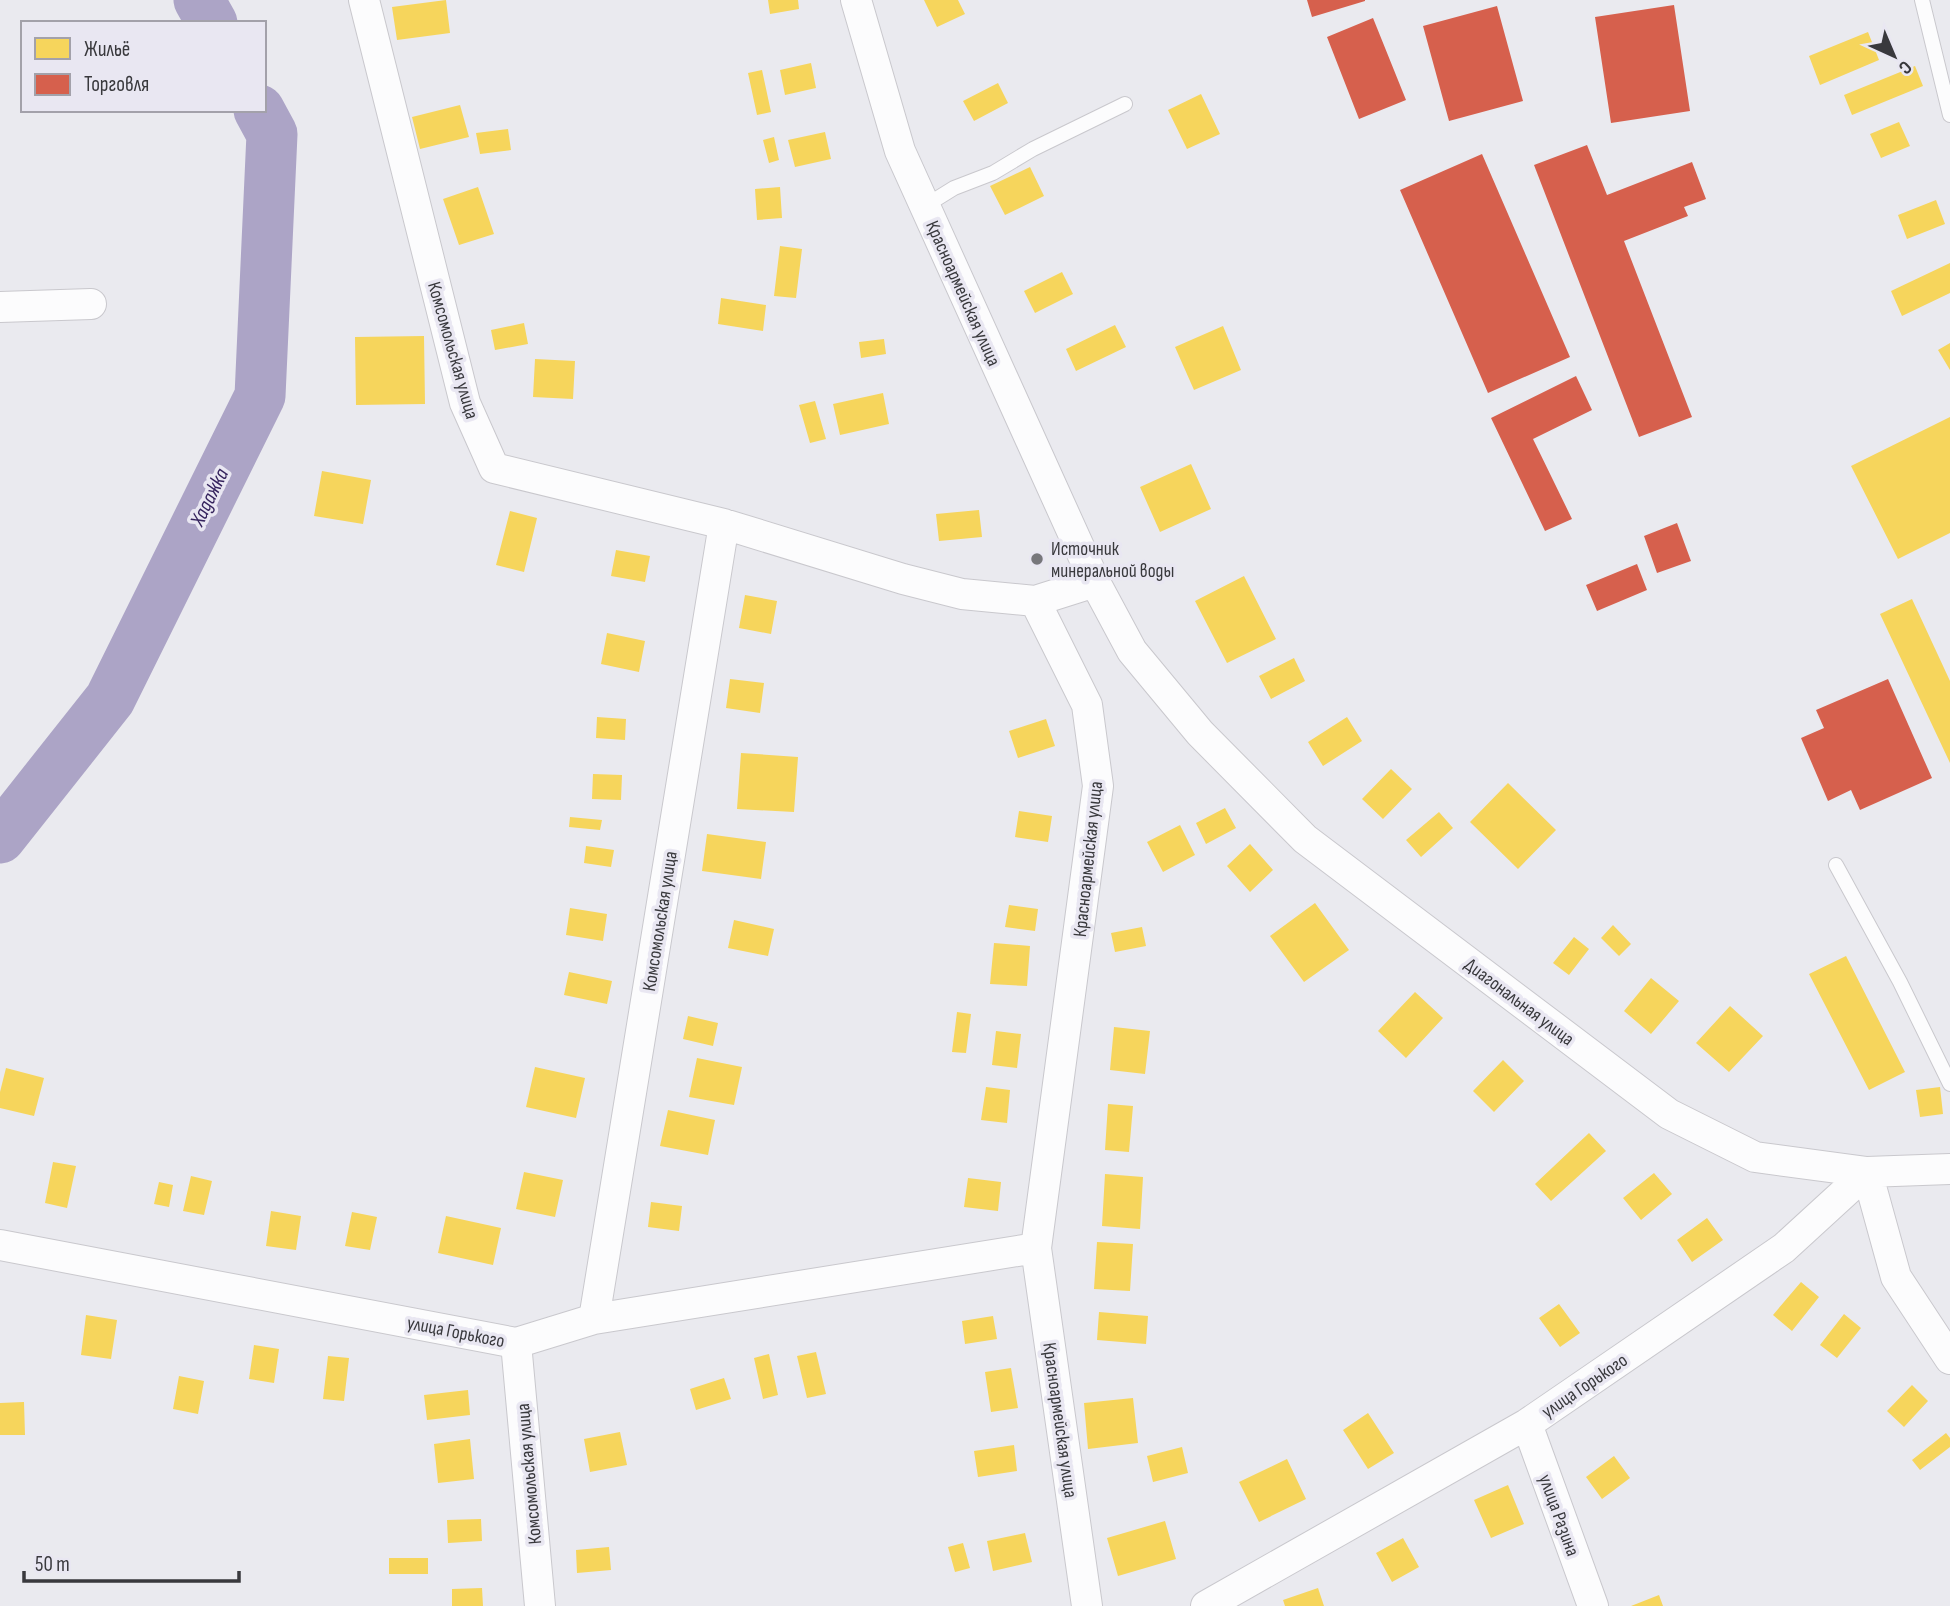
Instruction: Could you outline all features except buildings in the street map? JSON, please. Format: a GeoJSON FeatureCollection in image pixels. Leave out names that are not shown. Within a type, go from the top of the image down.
{"type":"FeatureCollection","features":[{"type":"Feature","properties":{"kind":"street","name":"Комсомольская улица"},"geometry":{"type":"LineString","coordinates":[[364,0],[465,403],[494,468],[724,524],[903,579],[962,594],[1035,601]]}},
{"type":"Feature","properties":{"kind":"street","name":"Красноармейская улица"},"geometry":{"type":"LineString","coordinates":[[856,0],[900,151],[1095,582]]}},
{"type":"Feature","properties":{"kind":"street"},"geometry":{"type":"LineString","coordinates":[[0,307],[91,304]]}},
{"type":"Feature","properties":{"kind":"street","name":"Комсомольская улица"},"geometry":{"type":"LineString","coordinates":[[594,1319],[724,524]]}},
{"type":"Feature","properties":{"kind":"street"},"geometry":{"type":"LineString","coordinates":[[1035,601],[1095,582]]}},
{"type":"Feature","properties":{"kind":"street","name":"Диагональная улица"},"geometry":{"type":"LineString","coordinates":[[1095,582],[1132,651],[1200,733],[1305,839],[1669,1114],[1755,1157],[1867,1172]]}},
{"type":"Feature","properties":{"kind":"street","name":"Красноармейская улица"},"geometry":{"type":"LineString","coordinates":[[1035,601],[1087,705],[1098,786],[1036,1248],[1087,1606]]}},
{"type":"Feature","properties":{"kind":"street"},"geometry":{"type":"LineString","coordinates":[[1950,1169],[1867,1172],[1896,1277],[1950,1359]]}},
{"type":"Feature","properties":{"kind":"street","name":"улица Горького"},"geometry":{"type":"LineString","coordinates":[[1206,1606],[1527,1424],[1784,1248],[1867,1172]]}},
{"type":"Feature","properties":{"kind":"street","name":"улица Горького"},"geometry":{"type":"LineString","coordinates":[[0,1245],[516,1343],[594,1319],[1036,1248]]}},
{"type":"Feature","properties":{"kind":"street","name":"Комсомольская улица"},"geometry":{"type":"LineString","coordinates":[[516,1343],[540,1606]]}},
{"type":"Feature","properties":{"kind":"street","name":"улица Разина"},"geometry":{"type":"LineString","coordinates":[[1527,1424],[1594,1606]]}},
{"type":"Feature","properties":{"kind":"lane"},"geometry":{"type":"LineString","coordinates":[[1922,0],[1950,115]]}},
{"type":"Feature","properties":{"kind":"lane"},"geometry":{"type":"LineString","coordinates":[[925,206],[954,188],[993,173],[1033,149],[1125,104]]}},
{"type":"Feature","properties":{"kind":"lane"},"geometry":{"type":"LineString","coordinates":[[1836,865],[1900,982],[1950,1084]]}},
{"type":"Feature","properties":{"kind":"waterway","name":"Хадажка"},"geometry":{"type":"LineString","coordinates":[[199,0],[211,21]]}},
{"type":"Feature","properties":{"kind":"waterway","name":"Хадажка"},"geometry":{"type":"LineString","coordinates":[[0,838],[110,699],[260,396],[272,134],[260,112]]}},
{"type":"Feature","properties":{"kind":"place","name":"Источник минеральной воды"},"geometry":{"type":"Point","coordinates":[1037,559]}}]}
